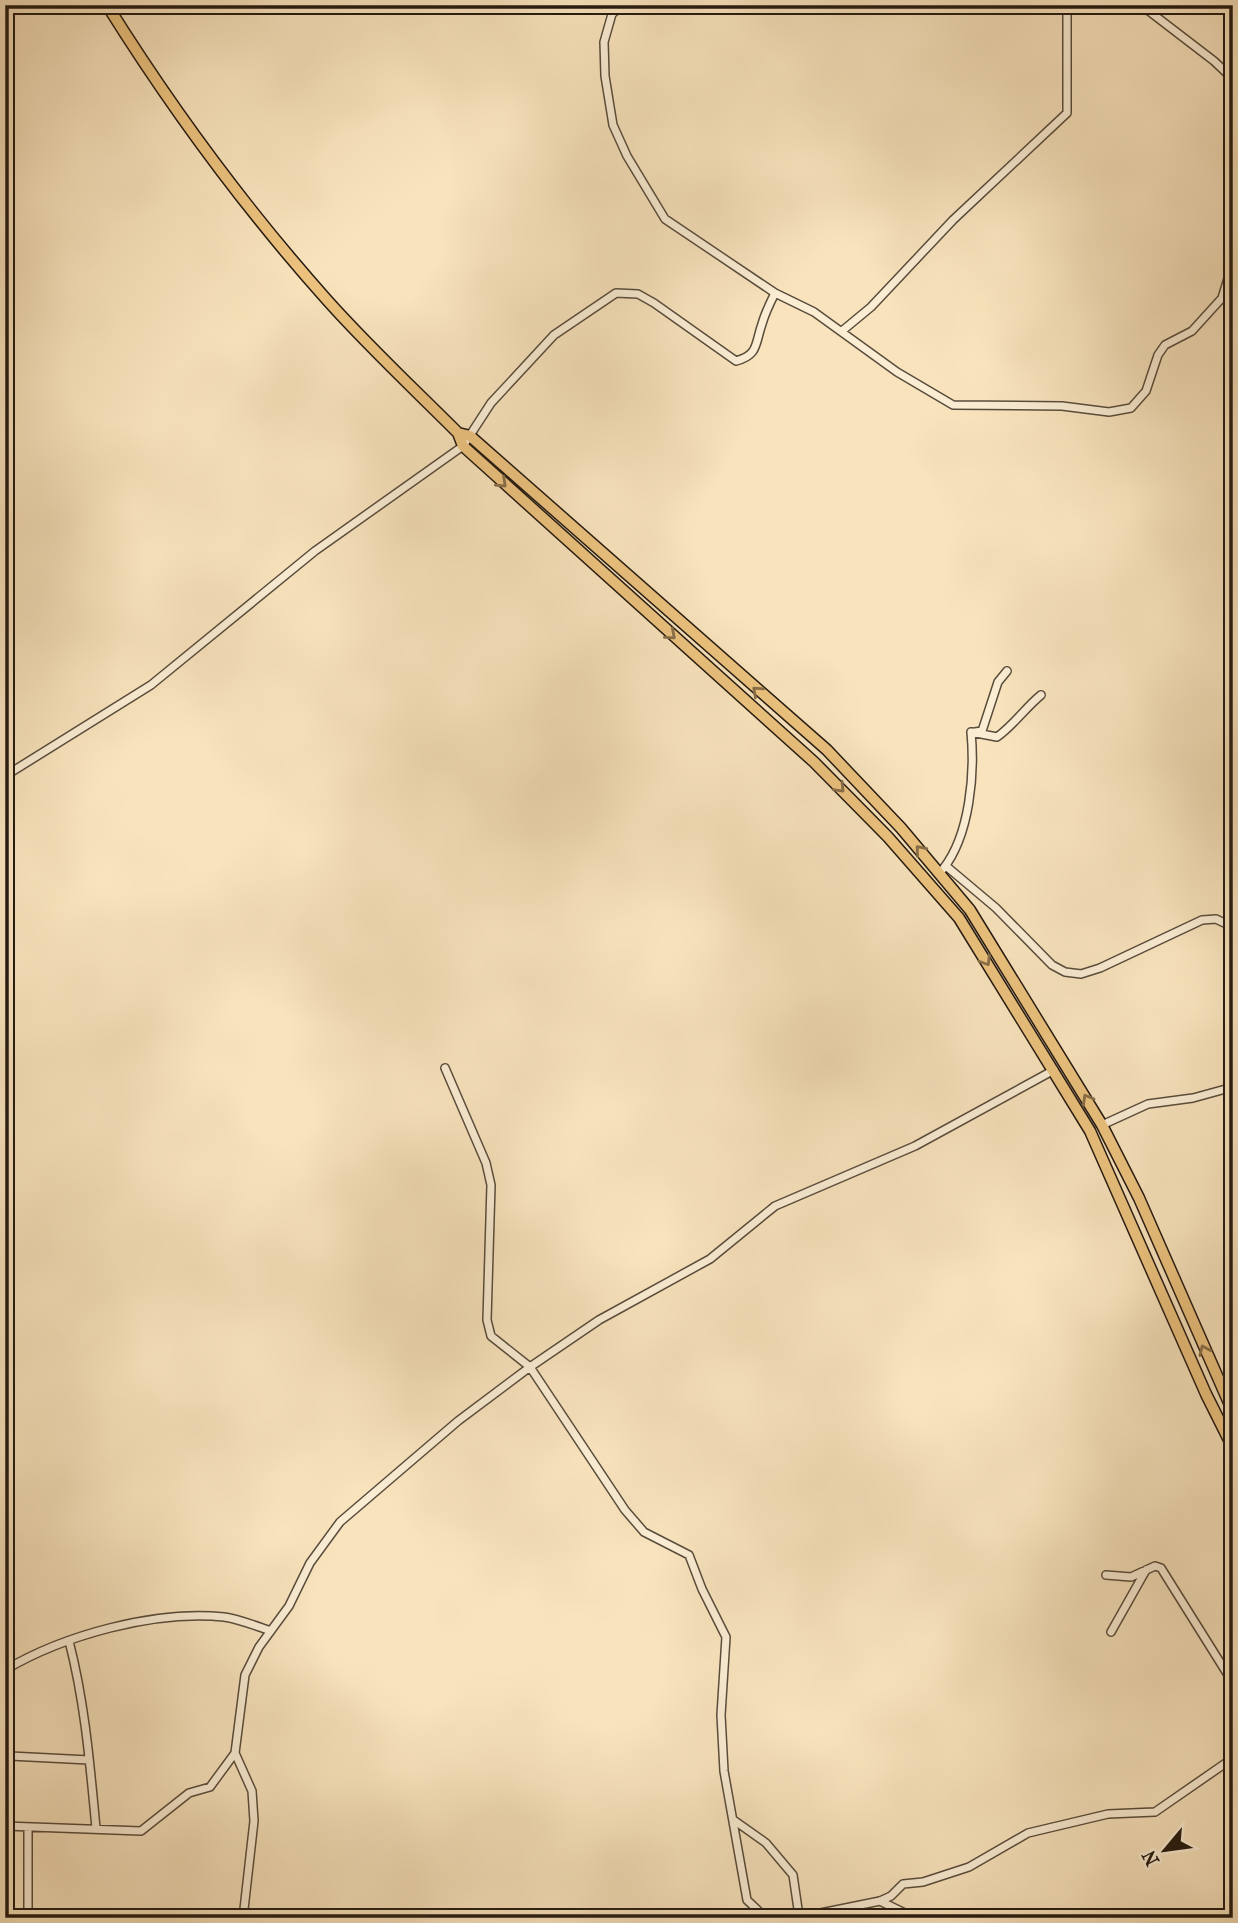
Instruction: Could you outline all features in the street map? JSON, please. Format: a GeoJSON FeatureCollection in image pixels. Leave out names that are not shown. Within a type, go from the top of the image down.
{"type":"FeatureCollection","features":[{"type":"Feature","properties":{"kind":"main road"},"geometry":{"type":"LineString","coordinates":[[107,5],[156,82],[275,239],[328,301],[458,433],[463,446],[553,531],[814,762],[888,837],[959,918],[1090,1131],[1206,1394],[1233,1448]]}},
{"type":"Feature","properties":{"kind":"main road"},"geometry":{"type":"LineString","coordinates":[[458,433],[470,436],[827,750],[943,869],[1102,1125],[1139,1198],[1233,1412]]}},
{"type":"Feature","properties":{"kind":"street"},"geometry":{"type":"LineString","coordinates":[[623,5],[611,14],[604,42],[605,76],[613,125],[627,156],[665,219],[775,293],[814,312],[897,372],[953,405],[1062,406],[1109,412],[1124,410],[1141,401],[1157,355],[1165,345],[1192,331],[1222,298],[1233,262]]}},
{"type":"Feature","properties":{"kind":"street"},"geometry":{"type":"LineString","coordinates":[[842,331],[871,307],[953,220],[1067,113],[1067,5]]}},
{"type":"Feature","properties":{"kind":"street"},"geometry":{"type":"LineString","coordinates":[[1141,5],[1214,61],[1233,79]]}},
{"type":"Feature","properties":{"kind":"street"},"geometry":{"type":"LineString","coordinates":[[5,776],[151,685],[315,551],[463,446],[491,403],[554,335],[616,293],[638,294],[654,303],[736,361],[746,358],[759,344],[760,329],[775,293]]}},
{"type":"Feature","properties":{"kind":"street"},"geometry":{"type":"LineString","coordinates":[[971,732],[982,731],[998,682],[1007,671]]}},
{"type":"Feature","properties":{"kind":"street"},"geometry":{"type":"LineString","coordinates":[[971,732],[996,737],[1009,728],[1023,709],[1041,695]]}},
{"type":"Feature","properties":{"kind":"street"},"geometry":{"type":"LineString","coordinates":[[971,732],[974,761],[967,814],[943,869],[996,908],[1052,965],[1065,972],[1081,974],[1100,968],[1202,920],[1216,919],[1233,927]]}},
{"type":"Feature","properties":{"kind":"street"},"geometry":{"type":"LineString","coordinates":[[445,1068],[486,1163],[491,1185],[487,1320],[491,1336],[530,1367],[631,1518],[644,1532],[689,1555],[702,1589],[718,1616],[726,1637],[721,1715],[724,1771],[747,1900],[766,1918]]}},
{"type":"Feature","properties":{"kind":"street"},"geometry":{"type":"LineString","coordinates":[[5,1826],[141,1831],[189,1793],[210,1787],[235,1753],[244,1675],[289,1606],[310,1563],[340,1522],[458,1421],[599,1320],[710,1259],[775,1206],[915,1146],[1054,1069]]}},
{"type":"Feature","properties":{"kind":"street"},"geometry":{"type":"LineString","coordinates":[[1102,1125],[1148,1104],[1193,1098],[1233,1087]]}},
{"type":"Feature","properties":{"kind":"street"},"geometry":{"type":"LineString","coordinates":[[1106,1575],[1123,1578],[1155,1566],[1165,1573],[1232,1681]]}},
{"type":"Feature","properties":{"kind":"street"},"geometry":{"type":"LineString","coordinates":[[1111,1632],[1147,1570]]}},
{"type":"Feature","properties":{"kind":"street"},"geometry":{"type":"LineString","coordinates":[[5,1671],[34,1653],[156,1618],[192,1615],[227,1618],[271,1631]]}},
{"type":"Feature","properties":{"kind":"street"},"geometry":{"type":"LineString","coordinates":[[69,1641],[81,1686],[96,1828]]}},
{"type":"Feature","properties":{"kind":"street"},"geometry":{"type":"LineString","coordinates":[[235,1753],[252,1791],[254,1821],[243,1918]]}},
{"type":"Feature","properties":{"kind":"street"},"geometry":{"type":"LineString","coordinates":[[10,1756],[89,1760]]}},
{"type":"Feature","properties":{"kind":"street"},"geometry":{"type":"LineString","coordinates":[[735,1821],[766,1843],[793,1875],[798,1917],[880,1901],[891,1896],[903,1884],[923,1882],[969,1867],[1028,1833],[1108,1814],[1155,1812],[1233,1758]]}},
{"type":"Feature","properties":{"kind":"street"},"geometry":{"type":"LineString","coordinates":[[28,1828],[28,1918]]}},
{"type":"Feature","properties":{"kind":"street"},"geometry":{"type":"LineString","coordinates":[[880,1901],[915,1918]]}},
{"type":"Feature","properties":{"kind":"street"},"geometry":{"type":"LineString","coordinates":[[396,1918],[422,1913]]}},
{"type":"Feature","properties":{"kind":"railway"},"geometry":{"type":"LineString","coordinates":[[1211,5],[1233,24]]}}]}
